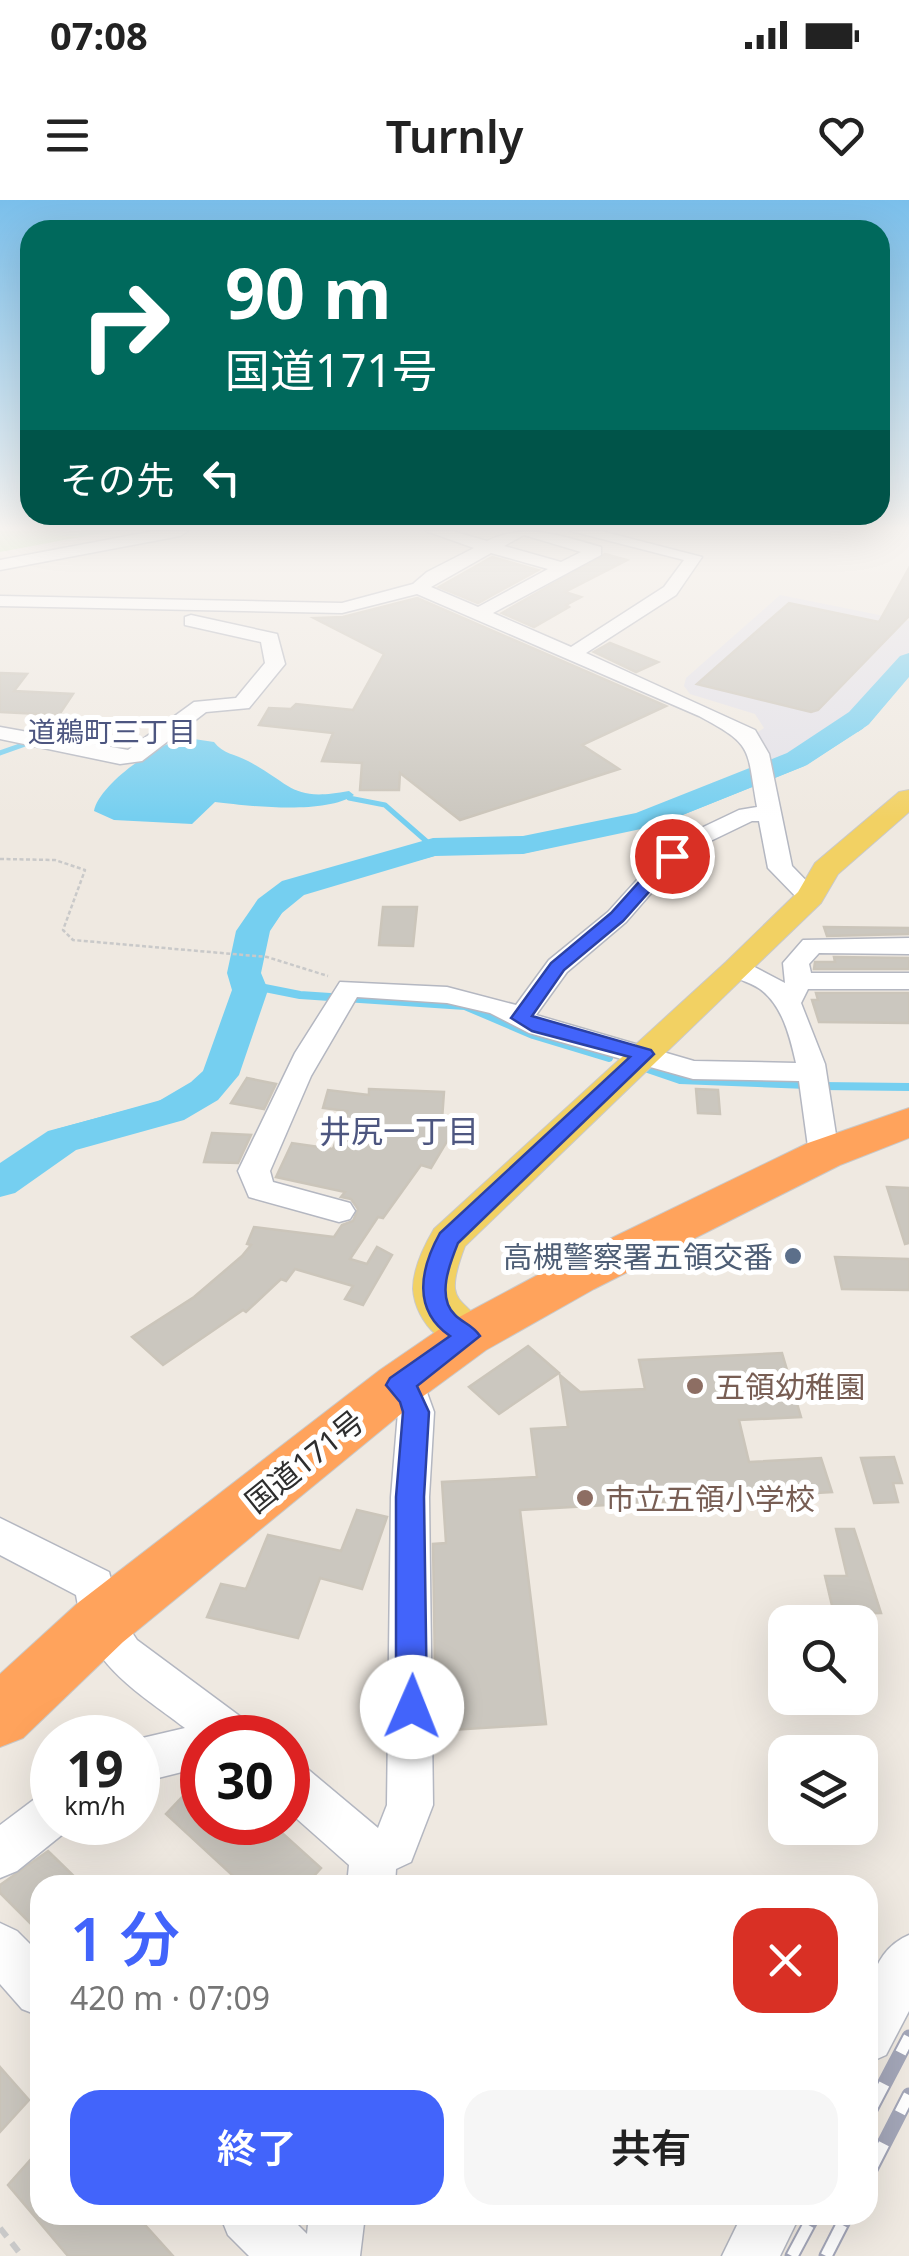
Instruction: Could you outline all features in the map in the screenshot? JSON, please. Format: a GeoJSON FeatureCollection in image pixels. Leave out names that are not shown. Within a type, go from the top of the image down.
{"type":"FeatureCollection","features":[{"type":"Feature","properties":{"kind":"highway","name":"国道171号"},"geometry":{"type":"LineString","coordinates":[[0,1716],[101,1622],[399,1385],[468,1336],[576,1276],[824,1154],[909,1122]]}},
{"type":"Feature","properties":{"kind":"main road"},"geometry":{"type":"LineString","coordinates":[[468,1336],[442,1318],[434,1300],[436,1268],[448,1239],[738,969],[810,897],[826,869],[909,798]]}},
{"type":"Feature","properties":{"kind":"main road"},"geometry":{"type":"LineString","coordinates":[[810,897],[850,880],[909,822]]}},
{"type":"Feature","properties":{"kind":"street"},"geometry":{"type":"LineString","coordinates":[[0,733],[120,758],[134,756],[201,706],[242,704],[275,664],[270,638],[219,627]]}},
{"type":"Feature","properties":{"kind":"street"},"geometry":{"type":"LineString","coordinates":[[509,627],[748,734],[762,776],[780,868],[810,897]]}},
{"type":"Feature","properties":{"kind":"street"},"geometry":{"type":"LineString","coordinates":[[572,654],[614,627]]}},
{"type":"Feature","properties":{"kind":"street"},"geometry":{"type":"LineString","coordinates":[[520,1018],[558,966],[617,917],[686,844],[747,814],[769,813]]}},
{"type":"Feature","properties":{"kind":"street"},"geometry":{"type":"LineString","coordinates":[[824,1154],[794,991],[796,964],[812,945],[909,946]]}},
{"type":"Feature","properties":{"kind":"street"},"geometry":{"type":"LineString","coordinates":[[738,969],[794,991],[909,981]]}},
{"type":"Feature","properties":{"kind":"street"},"geometry":{"type":"LineString","coordinates":[[339,1211],[260,1189],[254,1171],[285,1101],[345,995],[446,995],[499,1007],[539,1027],[693,1070],[812,1081]]}},
{"type":"Feature","properties":{"kind":"street"},"geometry":{"type":"LineString","coordinates":[[310,1805],[372,1870],[394,1845],[410,1805],[410,1497],[416,1412],[412,1397],[399,1385]]}},
{"type":"Feature","properties":{"kind":"street"},"geometry":{"type":"LineString","coordinates":[[0,1536],[95,1585],[101,1622],[122,1654],[203,1715]]}},
{"type":"Feature","properties":{"kind":"street"},"geometry":{"type":"LineString","coordinates":[[0,1854],[30,1831]]}},
{"type":"Feature","properties":{"kind":"street"},"geometry":{"type":"LineString","coordinates":[[0,1948],[30,1980]]}},
{"type":"Feature","properties":{"kind":"street"},"geometry":{"type":"LineString","coordinates":[[878,2017],[909,1960]]}},
{"type":"Feature","properties":{"kind":"street"},"geometry":{"type":"LineString","coordinates":[[258,2225],[290,2256]]}},
{"type":"Feature","properties":{"kind":"street"},"geometry":{"type":"LineString","coordinates":[[332,2256],[336,2225]]}},
{"type":"Feature","properties":{"kind":"street"},"geometry":{"type":"LineString","coordinates":[[750,2256],[767,2225]]}},
{"type":"Feature","properties":{"kind":"path"},"geometry":{"type":"LineString","coordinates":[[0,859],[56,862],[85,870],[84,880],[64,916],[63,930],[74,940],[260,956],[328,975],[345,995]]}},
{"type":"Feature","properties":{"kind":"path"},"geometry":{"type":"LineString","coordinates":[[0,2228],[22,2256]]}},
{"type":"Feature","properties":{"kind":"shaded area"},"geometry":{"type":"Polygon","coordinates":[[[744,627],[909,627],[909,652],[852,719],[771,765],[755,734],[764,728],[755,714],[690,694],[684,686],[686,678],[744,627]]]}},
{"type":"Feature","properties":{"kind":"water"},"geometry":{"type":"Polygon","coordinates":[[[187,738],[214,742],[303,793],[349,791],[354,795],[306,807],[215,802],[192,824],[114,820],[94,811],[107,789],[132,766],[162,747],[187,738]]]}},
{"type":"Feature","properties":{"kind":"building"},"geometry":{"type":"Polygon","coordinates":[[[331,627],[484,627],[666,706],[582,745],[619,769],[460,820],[400,773],[399,790],[360,790],[362,763],[322,761],[333,733],[259,725],[269,708],[291,709],[296,704],[353,710],[384,654],[331,627]]]}},
{"type":"Feature","properties":{"kind":"building"},"geometry":{"type":"Polygon","coordinates":[[[762,627],[898,627],[818,710],[811,712],[697,684],[762,627]]]}},
{"type":"Feature","properties":{"kind":"building"},"geometry":{"type":"Polygon","coordinates":[[[610,643],[658,662],[636,672],[594,652],[610,643]]]}},
{"type":"Feature","properties":{"kind":"building"},"geometry":{"type":"Polygon","coordinates":[[[0,673],[27,674],[14,691],[73,694],[59,715],[0,712],[0,673]]]}},
{"type":"Feature","properties":{"kind":"building"},"geometry":{"type":"Polygon","coordinates":[[[383,907],[417,907],[413,946],[379,945],[383,907]]]}},
{"type":"Feature","properties":{"kind":"building"},"geometry":{"type":"Polygon","coordinates":[[[824,927],[909,928],[909,934],[827,936],[824,927]]]}},
{"type":"Feature","properties":{"kind":"building"},"geometry":{"type":"Polygon","coordinates":[[[834,957],[909,958],[909,969],[814,969],[815,962],[835,962],[834,957]]]}},
{"type":"Feature","properties":{"kind":"building"},"geometry":{"type":"Polygon","coordinates":[[[816,993],[909,993],[909,1023],[819,1022],[812,1000],[818,1000],[816,993]]]}},
{"type":"Feature","properties":{"kind":"building"},"geometry":{"type":"Polygon","coordinates":[[[247,1078],[276,1084],[264,1109],[231,1103],[247,1078]]]}},
{"type":"Feature","properties":{"kind":"building"},"geometry":{"type":"Polygon","coordinates":[[[369,1089],[444,1092],[442,1120],[458,1123],[431,1168],[421,1165],[350,1259],[367,1264],[377,1247],[392,1255],[363,1305],[345,1299],[353,1286],[295,1269],[286,1281],[281,1279],[246,1312],[243,1310],[163,1365],[132,1337],[194,1297],[242,1256],[251,1245],[247,1244],[254,1227],[334,1237],[342,1225],[353,1221],[358,1209],[351,1199],[341,1197],[345,1192],[276,1177],[292,1143],[333,1149],[347,1111],[323,1108],[328,1090],[369,1095],[369,1089]]]}},
{"type":"Feature","properties":{"kind":"building"},"geometry":{"type":"Polygon","coordinates":[[[696,1089],[718,1090],[720,1114],[698,1113],[696,1089]]]}},
{"type":"Feature","properties":{"kind":"building"},"geometry":{"type":"Polygon","coordinates":[[[212,1133],[251,1135],[238,1163],[204,1162],[212,1133]]]}},
{"type":"Feature","properties":{"kind":"building"},"geometry":{"type":"Polygon","coordinates":[[[887,1187],[909,1188],[909,1243],[905,1244],[887,1187]]]}},
{"type":"Feature","properties":{"kind":"building"},"geometry":{"type":"Polygon","coordinates":[[[835,1257],[909,1259],[909,1290],[842,1289],[835,1257]]]}},
{"type":"Feature","properties":{"kind":"building"},"geometry":{"type":"Polygon","coordinates":[[[528,1346],[559,1373],[499,1414],[469,1387],[528,1346]]]}},
{"type":"Feature","properties":{"kind":"building"},"geometry":{"type":"Polygon","coordinates":[[[782,1353],[801,1417],[739,1420],[749,1462],[821,1458],[832,1492],[520,1510],[546,1724],[436,1731],[433,1544],[446,1543],[442,1482],[537,1477],[531,1429],[568,1427],[560,1375],[580,1392],[645,1389],[639,1360],[782,1353]]]}},
{"type":"Feature","properties":{"kind":"building"},"geometry":{"type":"Polygon","coordinates":[[[894,1457],[902,1483],[893,1483],[898,1502],[874,1503],[861,1458],[894,1457]]]}},
{"type":"Feature","properties":{"kind":"building"},"geometry":{"type":"Polygon","coordinates":[[[357,1510],[387,1517],[362,1589],[320,1578],[298,1638],[207,1617],[221,1584],[246,1589],[268,1535],[341,1551],[357,1510]]]}},
{"type":"Feature","properties":{"kind":"building"},"geometry":{"type":"Polygon","coordinates":[[[836,1529],[854,1529],[881,1613],[878,1605],[832,1605],[825,1576],[847,1576],[836,1529]]]}},
{"type":"Feature","properties":{"kind":"building"},"geometry":{"type":"Polygon","coordinates":[[[180,1799],[180,1827],[166,1814],[180,1799]]]}},
{"type":"Feature","properties":{"kind":"building"},"geometry":{"type":"Polygon","coordinates":[[[200,1845],[296,1845],[321,1868],[315,1875],[232,1875],[200,1845]]]}},
{"type":"Feature","properties":{"kind":"building"},"geometry":{"type":"Polygon","coordinates":[[[48,1851],[73,1875],[30,1875],[30,1923],[0,1893],[0,1885],[48,1851]]]}},
{"type":"Feature","properties":{"kind":"building"},"geometry":{"type":"Polygon","coordinates":[[[0,2067],[29,2100],[0,2132],[0,2067]]]}},
{"type":"Feature","properties":{"kind":"building"},"geometry":{"type":"Polygon","coordinates":[[[30,2160],[30,2211],[8,2185],[30,2160]]]}},
{"type":"Feature","properties":{"kind":"building"},"geometry":{"type":"Polygon","coordinates":[[[42,2225],[145,2225],[173,2256],[68,2256],[42,2225]]]}},
{"type":"Feature","properties":{"kind":"waterway"},"geometry":{"type":"LineString","coordinates":[[0,1183],[62,1140],[170,1111],[205,1091],[220,1075],[250,990],[244,973],[253,931],[270,906],[293,888],[433,847],[523,845],[644,820],[797,759],[859,718],[909,661]]}},
{"type":"Feature","properties":{"kind":"waterway"},"geometry":{"type":"LineString","coordinates":[[857,730],[909,673]]}},
{"type":"Feature","properties":{"kind":"waterway"},"geometry":{"type":"LineString","coordinates":[[257,972],[261,938],[285,904],[308,888],[439,852],[523,851],[666,819],[803,764],[861,727]]}},
{"type":"Feature","properties":{"kind":"waterway"},"geometry":{"type":"LineString","coordinates":[[0,753],[31,742]]}},
{"type":"Feature","properties":{"kind":"waterway"},"geometry":{"type":"LineString","coordinates":[[349,798],[385,805],[433,847]]}},
{"type":"Feature","properties":{"kind":"waterway"},"geometry":{"type":"LineString","coordinates":[[250,985],[300,995],[465,1006],[533,1035],[609,1058]]}},
{"type":"Feature","properties":{"kind":"waterway"},"geometry":{"type":"LineString","coordinates":[[0,1170],[57,1133],[179,1099],[206,1076],[236,998]]}},
{"type":"Feature","properties":{"kind":"waterway"},"geometry":{"type":"LineString","coordinates":[[639,1066],[680,1080],[807,1085]]}},
{"type":"Feature","properties":{"kind":"waterway"},"geometry":{"type":"LineString","coordinates":[[821,1086],[909,1087]]}},
{"type":"Feature","properties":{"kind":"railway"},"geometry":{"type":"LineString","coordinates":[[878,2096],[909,2037]]}},
{"type":"Feature","properties":{"kind":"railway"},"geometry":{"type":"LineString","coordinates":[[878,2155],[909,2095]]}},
{"type":"Feature","properties":{"kind":"railway"},"geometry":{"type":"LineString","coordinates":[[792,2256],[809,2225]]}},
{"type":"Feature","properties":{"kind":"railway"},"geometry":{"type":"LineString","coordinates":[[826,2256],[842,2225]]}},
{"type":"Feature","properties":{"kind":"place","name":"高槻警察署五領交番"},"geometry":{"type":"Point","coordinates":[793,1256]}},
{"type":"Feature","properties":{"kind":"place","name":"五領幼稚園"},"geometry":{"type":"Point","coordinates":[695,1386]}},
{"type":"Feature","properties":{"kind":"place","name":"市立五領小学校"},"geometry":{"type":"Point","coordinates":[585,1498]}},
{"type":"Feature","properties":{"kind":"district","name":"道鵜町三丁目"},"geometry":{"type":"Point","coordinates":[112,731]}},
{"type":"Feature","properties":{"kind":"district","name":"井尻一丁目"},"geometry":{"type":"Point","coordinates":[399,1130]}},
{"type":"Feature","properties":{"kind":"route"},"geometry":{"type":"LineString","coordinates":[[412,1707],[410,1497],[416,1412],[412,1397],[399,1385],[468,1336],[442,1318],[434,1300],[436,1268],[448,1239],[644,1054],[539,1027],[520,1018],[558,966],[617,917],[672,856]]}}]}
